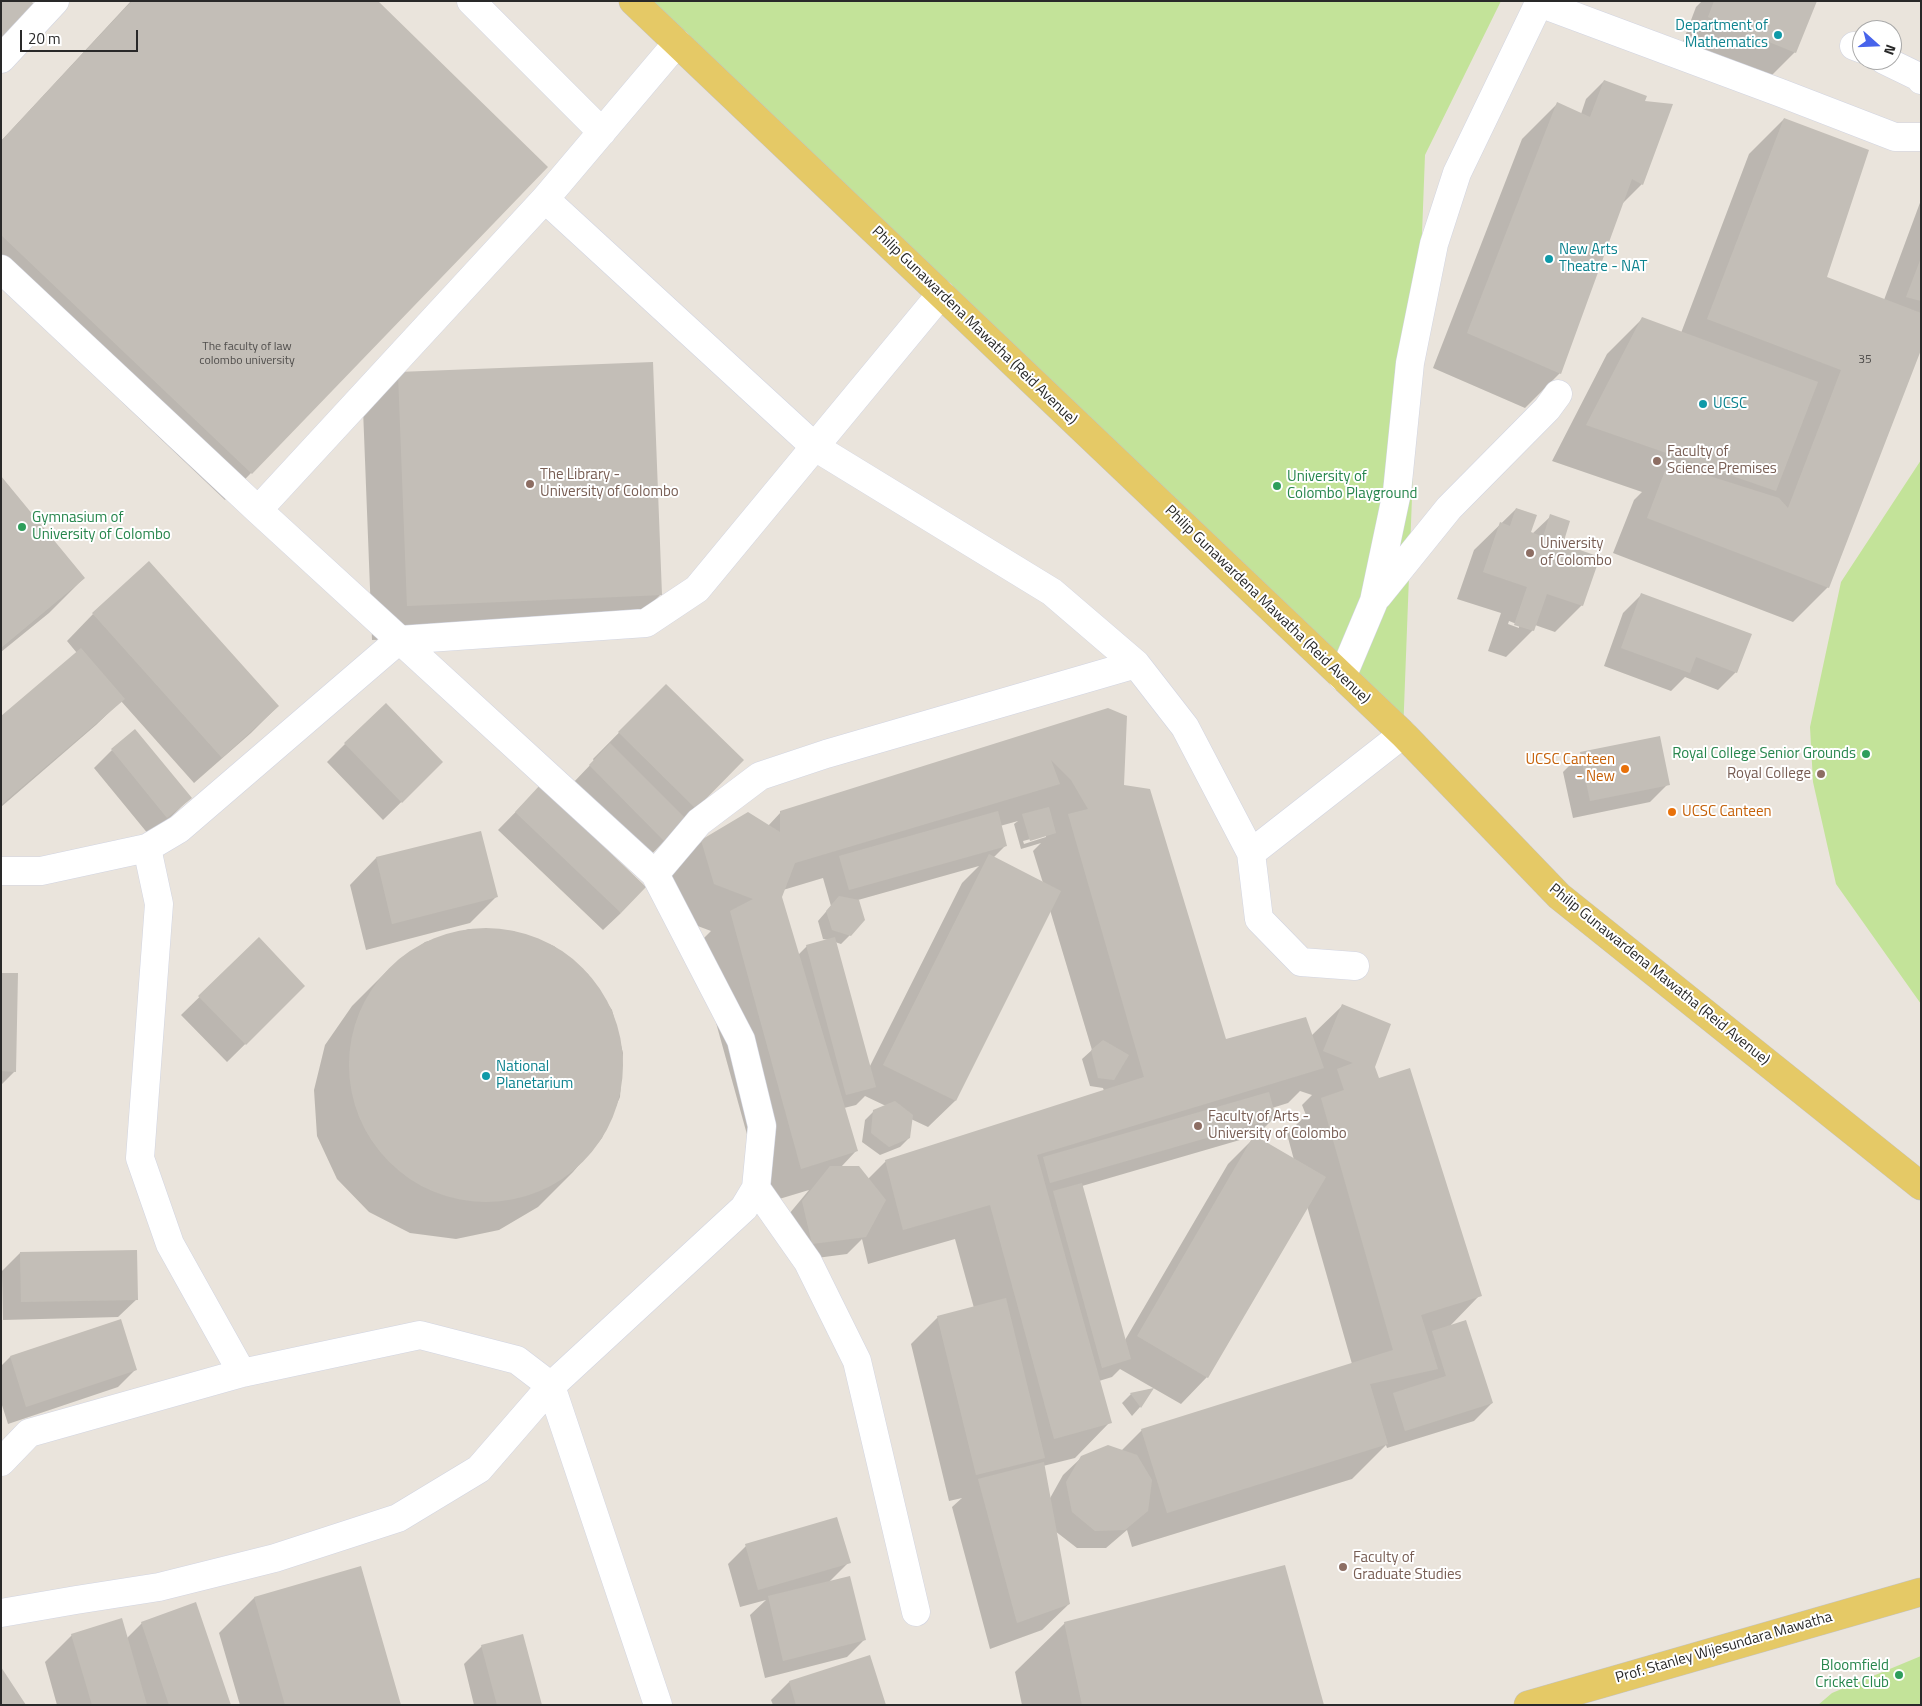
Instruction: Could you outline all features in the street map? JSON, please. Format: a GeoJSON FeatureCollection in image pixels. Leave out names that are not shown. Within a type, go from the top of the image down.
{"type":"FeatureCollection","features":[{"type":"Feature","properties":{"kind":"main road","name":"Philip Gunawardena Mawatha (Reid Avenue)"},"geometry":{"type":"LineString","coordinates":[[632,1],[1402,734],[1559,896],[1921,1186]]}},
{"type":"Feature","properties":{"kind":"main road","name":"Prof. Stanley Wijesundara Mawatha"},"geometry":{"type":"LineString","coordinates":[[1532,1704],[1921,1592]]}},
{"type":"Feature","properties":{"kind":"lane"},"geometry":{"type":"LineString","coordinates":[[1,59],[55,1]]}},
{"type":"Feature","properties":{"kind":"lane"},"geometry":{"type":"LineString","coordinates":[[471,1],[602,132]]}},
{"type":"Feature","properties":{"kind":"lane"},"geometry":{"type":"LineString","coordinates":[[1342,677],[1374,601],[1397,492],[1410,364],[1434,244],[1457,173],[1540,2],[1895,137],[1921,137]]}},
{"type":"Feature","properties":{"kind":"lane"},"geometry":{"type":"LineString","coordinates":[[258,510],[545,199],[677,43]]}},
{"type":"Feature","properties":{"kind":"lane"},"geometry":{"type":"LineString","coordinates":[[1902,69],[1920,78]]}},
{"type":"Feature","properties":{"kind":"lane"},"geometry":{"type":"LineString","coordinates":[[545,199],[815,447],[1052,592],[1136,664],[1185,727],[1251,853],[1259,919],[1301,962],[1355,966]]}},
{"type":"Feature","properties":{"kind":"lane"},"geometry":{"type":"LineString","coordinates":[[1,269],[258,510],[655,874],[741,1040],[762,1126],[756,1188],[744,1208],[551,1386],[479,1469],[398,1518],[276,1558],[159,1588],[1,1613]]}},
{"type":"Feature","properties":{"kind":"lane"},"geometry":{"type":"LineString","coordinates":[[1,871],[42,871],[147,848],[179,829],[400,640],[646,623],[697,589],[941,294]]}},
{"type":"Feature","properties":{"kind":"lane"},"geometry":{"type":"LineString","coordinates":[[1374,601],[1449,508],[1547,408],[1558,394]]}},
{"type":"Feature","properties":{"kind":"lane"},"geometry":{"type":"LineString","coordinates":[[655,874],[699,822],[760,776],[826,754],[1136,664]]}},
{"type":"Feature","properties":{"kind":"lane"},"geometry":{"type":"LineString","coordinates":[[1251,853],[1402,734]]}},
{"type":"Feature","properties":{"kind":"lane"},"geometry":{"type":"LineString","coordinates":[[147,848],[159,904],[140,1158],[170,1244],[242,1373]]}},
{"type":"Feature","properties":{"kind":"lane"},"geometry":{"type":"LineString","coordinates":[[756,1188],[808,1262],[857,1361],[916,1612]]}},
{"type":"Feature","properties":{"kind":"lane"},"geometry":{"type":"LineString","coordinates":[[1,1462],[29,1433],[242,1373],[420,1335],[517,1360],[551,1386],[658,1705]]}},
{"type":"Feature","properties":{"kind":"green space","name":"University of Colombo Playground"},"geometry":{"type":"Polygon","coordinates":[[[632,1],[1501,1],[1425,155],[1403,734],[632,1]]]}},
{"type":"Feature","properties":{"kind":"green space","name":"Royal College Senior Grounds"},"geometry":{"type":"Polygon","coordinates":[[[1921,460],[1921,1004],[1836,884],[1813,782],[1810,727],[1841,582],[1921,460]]]}},
{"type":"Feature","properties":{"kind":"green space","name":"Bloomfield Cricket Club"},"geometry":{"type":"Polygon","coordinates":[[[1921,1656],[1921,1705],[1818,1705],[1832,1693],[1921,1656]]]}},
{"type":"Feature","properties":{"kind":"building"},"geometry":{"type":"Polygon","coordinates":[[[1,1],[31,1],[34,4],[1,38],[1,1]]]}},
{"type":"Feature","properties":{"kind":"building"},"geometry":{"type":"Polygon","coordinates":[[[132,1],[378,1],[548,167],[252,474],[1,235],[1,141],[132,1]]]}},
{"type":"Feature","properties":{"kind":"building","name":"Department of Mathematics"},"geometry":{"type":"Polygon","coordinates":[[[1714,1],[1817,1],[1796,53],[1708,17],[1714,1]]]}},
{"type":"Feature","properties":{"kind":"building","name":"New Arts Theatre - NAT"},"geometry":{"type":"Polygon","coordinates":[[[1604,80],[1647,96],[1645,101],[1673,104],[1643,185],[1632,179],[1561,374],[1467,333],[1557,102],[1590,117],[1604,80]]]}},
{"type":"Feature","properties":{"kind":"building"},"geometry":{"type":"Polygon","coordinates":[[[1784,118],[1869,150],[1827,277],[1921,313],[1921,350],[1829,588],[1647,518],[1668,463],[1779,498],[1788,508],[1841,370],[1707,319],[1784,118]]]}},
{"type":"Feature","properties":{"kind":"building"},"geometry":{"type":"Polygon","coordinates":[[[1921,258],[1921,301],[1906,297],[1921,258]]]}},
{"type":"Feature","properties":{"kind":"building","name":"UCSC"},"geometry":{"type":"Polygon","coordinates":[[[1642,317],[1818,382],[1776,491],[1586,425],[1642,317]]]}},
{"type":"Feature","properties":{"kind":"building","name":"The Library - University of Colombo"},"geometry":{"type":"Polygon","coordinates":[[[653,362],[662,595],[407,606],[398,372],[653,362]]]}},
{"type":"Feature","properties":{"kind":"building","name":"Gymnasium of University of Colombo"},"geometry":{"type":"Polygon","coordinates":[[[1,476],[85,578],[1,648],[1,476]]]}},
{"type":"Feature","properties":{"kind":"building"},"geometry":{"type":"Polygon","coordinates":[[[1516,508],[1537,515],[1531,532],[1543,537],[1550,514],[1570,521],[1563,544],[1600,557],[1583,606],[1547,594],[1534,631],[1514,625],[1527,587],[1483,572],[1500,522],[1510,526],[1516,508]]]}},
{"type":"Feature","properties":{"kind":"building"},"geometry":{"type":"Polygon","coordinates":[[[149,561],[279,706],[222,758],[92,613],[149,561]]]}},
{"type":"Feature","properties":{"kind":"building"},"geometry":{"type":"Polygon","coordinates":[[[1641,593],[1752,634],[1737,673],[1696,657],[1690,673],[1621,648],[1641,593]]]}},
{"type":"Feature","properties":{"kind":"building"},"geometry":{"type":"Polygon","coordinates":[[[81,648],[125,699],[1,805],[1,716],[81,648]]]}},
{"type":"Feature","properties":{"kind":"building"},"geometry":{"type":"Polygon","coordinates":[[[666,684],[744,760],[696,809],[618,732],[666,684]]]}},
{"type":"Feature","properties":{"kind":"building"},"geometry":{"type":"Polygon","coordinates":[[[386,703],[443,762],[402,803],[344,743],[386,703]]]}},
{"type":"Feature","properties":{"kind":"building"},"geometry":{"type":"Polygon","coordinates":[[[1108,708],[1127,716],[1124,785],[1150,789],[1226,1039],[1306,1017],[1324,1068],[1037,1155],[1112,1423],[1054,1439],[990,1205],[903,1230],[885,1160],[1144,1077],[1068,814],[1088,809],[1071,780],[1051,760],[1060,784],[795,863],[782,897],[858,1151],[801,1169],[730,911],[753,899],[714,884],[701,840],[748,812],[780,832],[780,811],[1108,708]]]}},
{"type":"Feature","properties":{"kind":"building"},"geometry":{"type":"Polygon","coordinates":[[[135,729],[192,798],[167,818],[111,749],[135,729]]]}},
{"type":"Feature","properties":{"kind":"building","name":"UCSC Canteen - New"},"geometry":{"type":"Polygon","coordinates":[[[1660,736],[1670,785],[1590,801],[1580,752],[1660,736]]]}},
{"type":"Feature","properties":{"kind":"building"},"geometry":{"type":"Polygon","coordinates":[[[610,743],[687,820],[665,842],[589,765],[610,743]]]}},
{"type":"Feature","properties":{"kind":"building"},"geometry":{"type":"Polygon","coordinates":[[[540,785],[646,887],[621,913],[515,812],[540,785]]]}},
{"type":"Feature","properties":{"kind":"building"},"geometry":{"type":"Polygon","coordinates":[[[1049,807],[1056,833],[1030,841],[1022,814],[1049,807]]]}},
{"type":"Feature","properties":{"kind":"building"},"geometry":{"type":"Polygon","coordinates":[[[998,811],[1007,846],[849,890],[839,856],[998,811]]]}},
{"type":"Feature","properties":{"kind":"building"},"geometry":{"type":"Polygon","coordinates":[[[481,831],[498,897],[392,924],[376,857],[481,831]]]}},
{"type":"Feature","properties":{"kind":"building"},"geometry":{"type":"Polygon","coordinates":[[[989,854],[1061,891],[956,1101],[883,1065],[989,854]]]}},
{"type":"Feature","properties":{"kind":"building"},"geometry":{"type":"Polygon","coordinates":[[[839,896],[859,900],[865,920],[851,936],[832,930],[826,911],[839,896]]]}},
{"type":"Feature","properties":{"kind":"building","name":"National Planetarium"},"geometry":{"type":"Polygon","coordinates":[[[499,928],[539,938],[562,951],[583,968],[600,989],[613,1012],[621,1038],[623,1065],[621,1092],[613,1118],[600,1141],[583,1162],[562,1179],[539,1192],[513,1200],[473,1202],[433,1192],[421,1186],[399,1171],[380,1152],[359,1118],[351,1092],[349,1052],[359,1012],[365,1000],[380,978],[399,959],[433,938],[459,930],[499,928]]]}},
{"type":"Feature","properties":{"kind":"building"},"geometry":{"type":"Polygon","coordinates":[[[259,937],[305,986],[246,1045],[198,996],[259,937]]]}},
{"type":"Feature","properties":{"kind":"building"},"geometry":{"type":"Polygon","coordinates":[[[835,937],[876,1087],[846,1095],[806,945],[835,937]]]}},
{"type":"Feature","properties":{"kind":"building"},"geometry":{"type":"Polygon","coordinates":[[[1,973],[18,973],[16,1072],[1,1071],[1,973]]]}},
{"type":"Feature","properties":{"kind":"building"},"geometry":{"type":"Polygon","coordinates":[[[1342,1004],[1391,1024],[1375,1067],[1379,1078],[1410,1068],[1482,1296],[1421,1315],[1438,1369],[1370,1384],[1388,1444],[1167,1513],[1141,1429],[1393,1350],[1321,1098],[1344,1090],[1337,1069],[1353,1063],[1323,1051],[1342,1004]]]}},
{"type":"Feature","properties":{"kind":"building"},"geometry":{"type":"Polygon","coordinates":[[[1103,1040],[1129,1055],[1114,1080],[1098,1078],[1091,1050],[1103,1040]]]}},
{"type":"Feature","properties":{"kind":"building"},"geometry":{"type":"Polygon","coordinates":[[[1269,1092],[1276,1118],[1050,1183],[1043,1157],[1269,1092]]]}},
{"type":"Feature","properties":{"kind":"building"},"geometry":{"type":"Polygon","coordinates":[[[895,1101],[913,1115],[910,1138],[889,1147],[871,1133],[873,1110],[895,1101]]]}},
{"type":"Feature","properties":{"kind":"building"},"geometry":{"type":"Polygon","coordinates":[[[1254,1135],[1326,1177],[1208,1378],[1137,1336],[1254,1135]]]}},
{"type":"Feature","properties":{"kind":"building"},"geometry":{"type":"Polygon","coordinates":[[[830,1166],[859,1166],[886,1200],[866,1237],[812,1244],[802,1201],[830,1166]]]}},
{"type":"Feature","properties":{"kind":"building"},"geometry":{"type":"Polygon","coordinates":[[[1082,1183],[1131,1359],[1102,1368],[1053,1191],[1082,1183]]]}},
{"type":"Feature","properties":{"kind":"building"},"geometry":{"type":"Polygon","coordinates":[[[137,1250],[138,1300],[21,1302],[20,1252],[137,1250]]]}},
{"type":"Feature","properties":{"kind":"building"},"geometry":{"type":"Polygon","coordinates":[[[1006,1298],[1045,1458],[976,1475],[937,1316],[1006,1298]]]}},
{"type":"Feature","properties":{"kind":"building"},"geometry":{"type":"Polygon","coordinates":[[[121,1319],[137,1370],[26,1407],[10,1356],[121,1319]]]}},
{"type":"Feature","properties":{"kind":"building"},"geometry":{"type":"Polygon","coordinates":[[[1466,1320],[1493,1403],[1405,1431],[1393,1393],[1446,1376],[1432,1331],[1466,1320]]]}},
{"type":"Feature","properties":{"kind":"building"},"geometry":{"type":"Polygon","coordinates":[[[1154,1388],[1141,1408],[1130,1393],[1154,1388]]]}},
{"type":"Feature","properties":{"kind":"building"},"geometry":{"type":"Polygon","coordinates":[[[1108,1445],[1137,1455],[1152,1480],[1148,1511],[1125,1530],[1095,1531],[1072,1512],[1066,1482],[1081,1456],[1108,1445]]]}},
{"type":"Feature","properties":{"kind":"building"},"geometry":{"type":"Polygon","coordinates":[[[1044,1462],[1070,1604],[1017,1623],[978,1479],[1044,1462]]]}},
{"type":"Feature","properties":{"kind":"building"},"geometry":{"type":"Polygon","coordinates":[[[837,1517],[851,1563],[758,1590],[745,1544],[837,1517]]]}},
{"type":"Feature","properties":{"kind":"building"},"geometry":{"type":"Polygon","coordinates":[[[1285,1565],[1324,1705],[1082,1705],[1064,1622],[1285,1565]]]}},
{"type":"Feature","properties":{"kind":"building"},"geometry":{"type":"Polygon","coordinates":[[[361,1566],[401,1705],[285,1705],[254,1597],[361,1566]]]}},
{"type":"Feature","properties":{"kind":"building"},"geometry":{"type":"Polygon","coordinates":[[[850,1576],[866,1640],[783,1661],[768,1596],[850,1576]]]}},
{"type":"Feature","properties":{"kind":"building"},"geometry":{"type":"Polygon","coordinates":[[[196,1602],[231,1705],[169,1705],[141,1622],[196,1602]]]}},
{"type":"Feature","properties":{"kind":"building"},"geometry":{"type":"Polygon","coordinates":[[[122,1618],[147,1705],[92,1705],[71,1634],[122,1618]]]}},
{"type":"Feature","properties":{"kind":"building"},"geometry":{"type":"Polygon","coordinates":[[[523,1634],[542,1705],[497,1705],[481,1645],[523,1634]]]}},
{"type":"Feature","properties":{"kind":"building"},"geometry":{"type":"Polygon","coordinates":[[[870,1655],[886,1705],[796,1705],[789,1681],[870,1655]]]}},
{"type":"Feature","properties":{"kind":"building"},"geometry":{"type":"Polygon","coordinates":[[[1,1667],[26,1705],[1,1705],[1,1667]]]}},
{"type":"Feature","properties":{"kind":"place","name":"Department of Mathematics"},"geometry":{"type":"Point","coordinates":[1778,35]}},
{"type":"Feature","properties":{"kind":"place","name":"New Arts Theatre - NAT"},"geometry":{"type":"Point","coordinates":[1549,259]}},
{"type":"Feature","properties":{"kind":"place","name":"UCSC"},"geometry":{"type":"Point","coordinates":[1703,404]}},
{"type":"Feature","properties":{"kind":"place","name":"Faculty of Science Premises"},"geometry":{"type":"Point","coordinates":[1657,461]}},
{"type":"Feature","properties":{"kind":"place","name":"The Library - University of Colombo"},"geometry":{"type":"Point","coordinates":[530,484]}},
{"type":"Feature","properties":{"kind":"place","name":"University of Colombo Playground"},"geometry":{"type":"Point","coordinates":[1277,486]}},
{"type":"Feature","properties":{"kind":"place","name":"Gymnasium of University of Colombo"},"geometry":{"type":"Point","coordinates":[22,527]}},
{"type":"Feature","properties":{"kind":"place","name":"University of Colombo"},"geometry":{"type":"Point","coordinates":[1530,553]}},
{"type":"Feature","properties":{"kind":"place","name":"Royal College Senior Grounds"},"geometry":{"type":"Point","coordinates":[1866,754]}},
{"type":"Feature","properties":{"kind":"place","name":"UCSC Canteen - New"},"geometry":{"type":"Point","coordinates":[1625,769]}},
{"type":"Feature","properties":{"kind":"place","name":"Royal College"},"geometry":{"type":"Point","coordinates":[1821,774]}},
{"type":"Feature","properties":{"kind":"place","name":"UCSC Canteen"},"geometry":{"type":"Point","coordinates":[1672,812]}},
{"type":"Feature","properties":{"kind":"place","name":"National Planetarium"},"geometry":{"type":"Point","coordinates":[486,1076]}},
{"type":"Feature","properties":{"kind":"place","name":"Faculty of Arts - University of Colombo"},"geometry":{"type":"Point","coordinates":[1198,1126]}},
{"type":"Feature","properties":{"kind":"place","name":"Faculty of Graduate Studies"},"geometry":{"type":"Point","coordinates":[1343,1567]}},
{"type":"Feature","properties":{"kind":"place","name":"Bloomfield Cricket Club"},"geometry":{"type":"Point","coordinates":[1899,1675]}}]}
